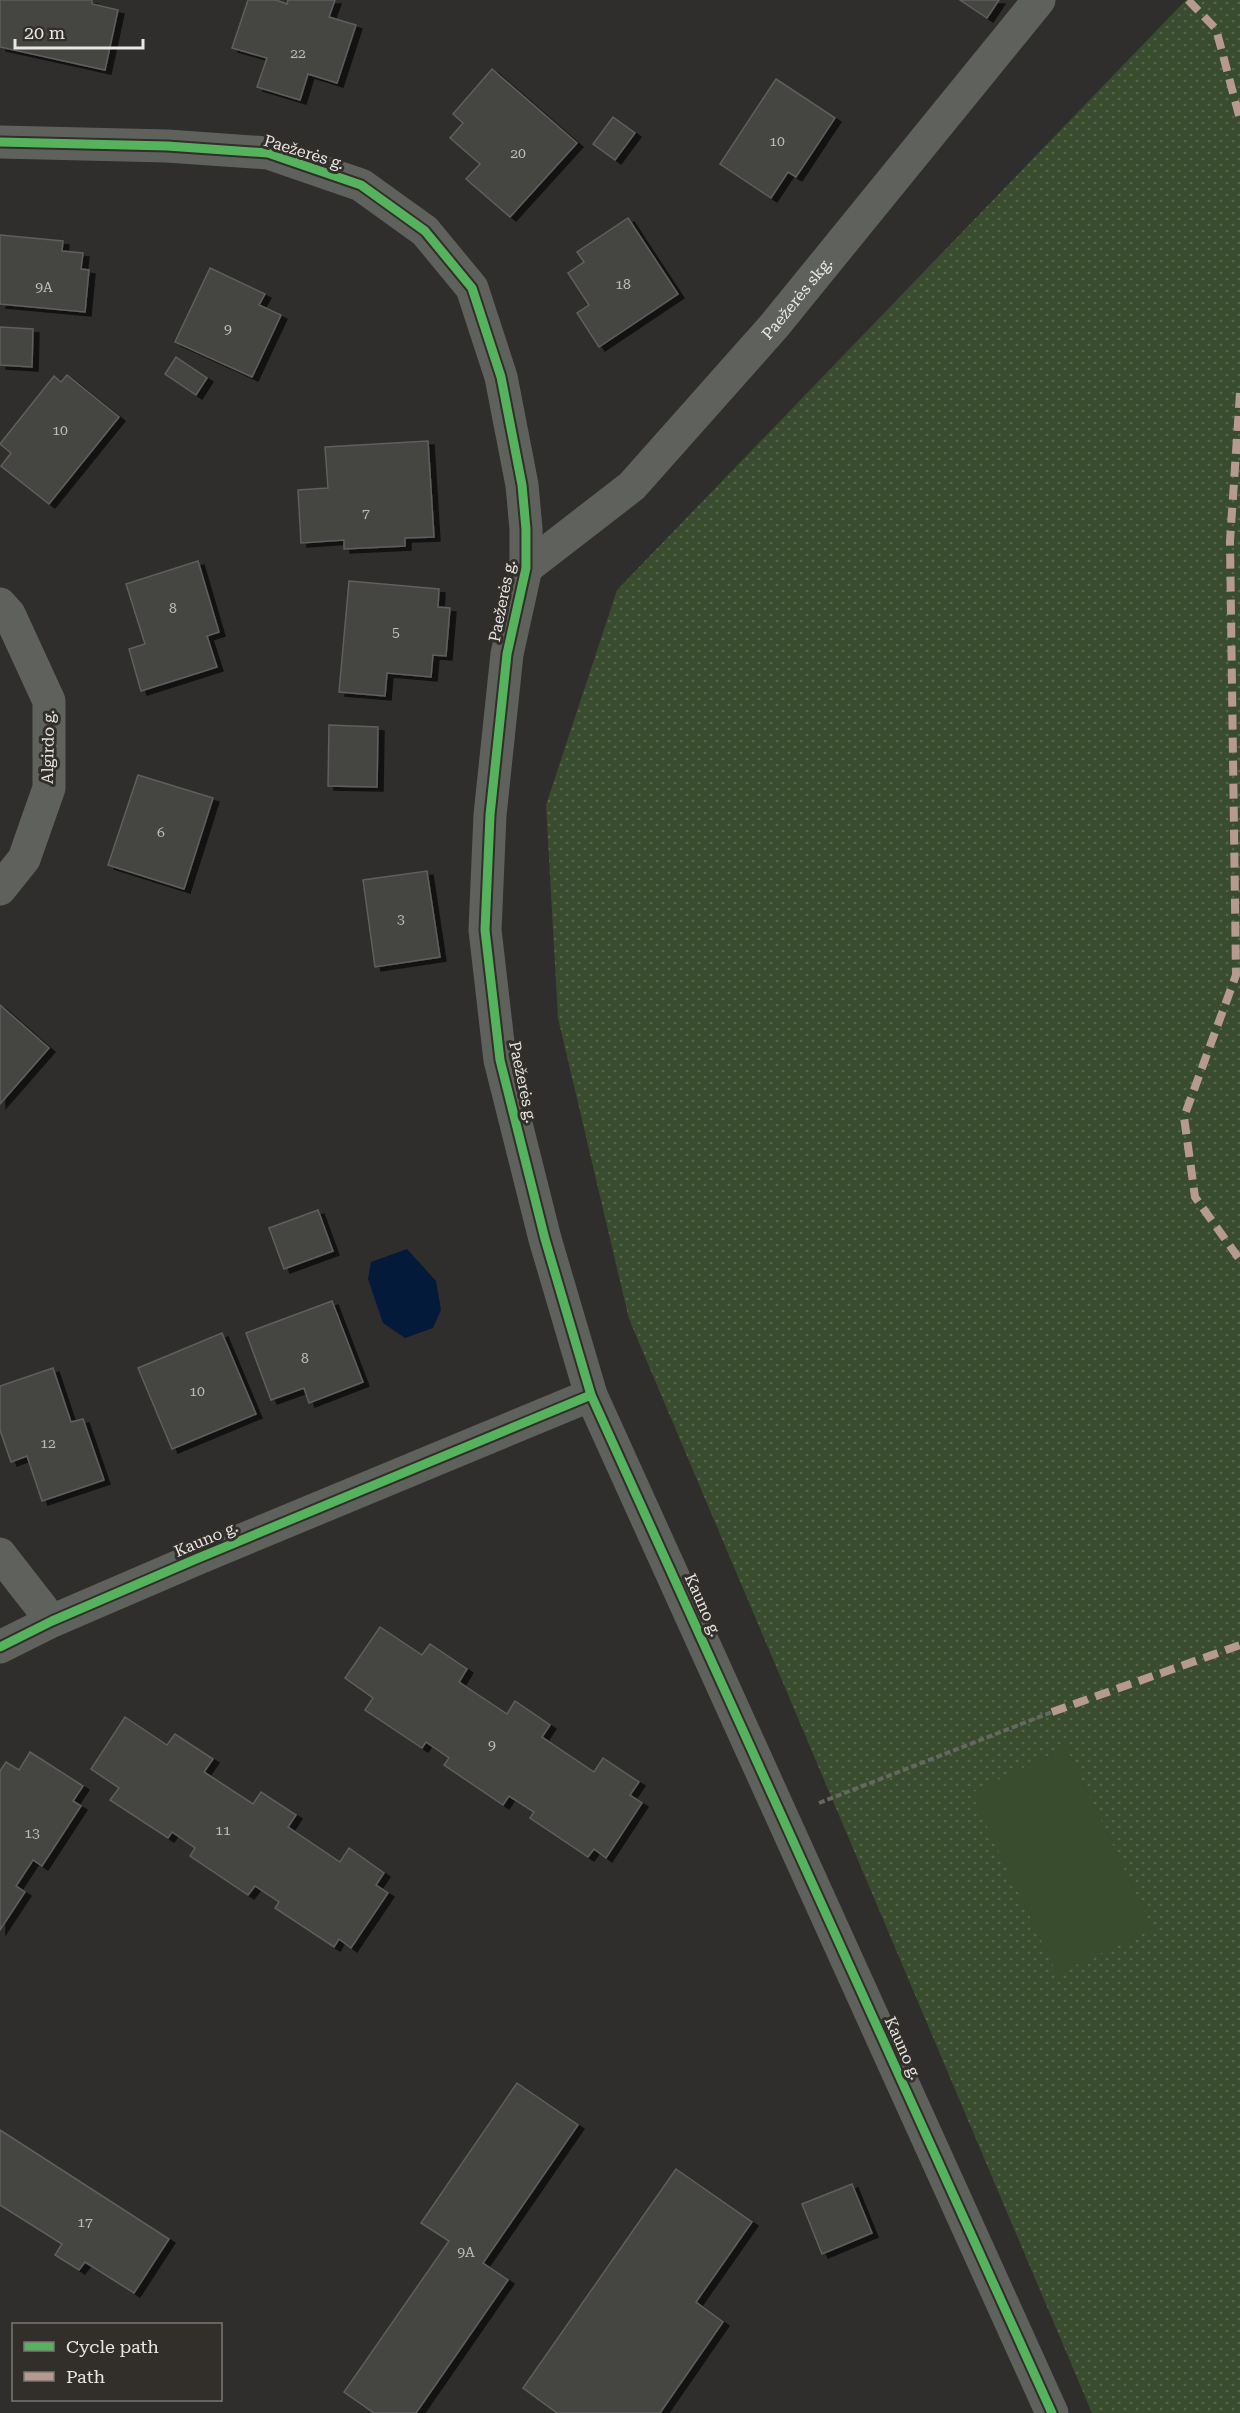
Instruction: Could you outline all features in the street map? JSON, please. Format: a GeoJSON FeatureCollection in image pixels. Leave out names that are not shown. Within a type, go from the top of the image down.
{"type":"FeatureCollection","features":[{"type":"Feature","properties":{"kind":"street","name":"Paežerės skg."},"geometry":{"type":"LineString","coordinates":[[526,568],[632,486],[774,326],[1039,0]]}},
{"type":"Feature","properties":{"kind":"street","name":"Paežerės g."},"geometry":{"type":"LineString","coordinates":[[0,142],[167,146],[268,153],[361,185],[425,231],[472,288],[501,377],[522,485],[526,529],[526,568],[507,654],[490,815],[485,930],[500,1060],[545,1239],[591,1395]]}},
{"type":"Feature","properties":{"kind":"street","name":"Algirdo g."},"geometry":{"type":"LineString","coordinates":[[0,604],[9,614],[49,701],[49,788],[24,859],[0,889]]}},
{"type":"Feature","properties":{"kind":"street","name":"Kauno g."},"geometry":{"type":"LineString","coordinates":[[0,1647],[52,1621],[591,1395],[1052,2413]]}},
{"type":"Feature","properties":{"kind":"street"},"geometry":{"type":"LineString","coordinates":[[0,1554],[52,1621]]}},
{"type":"Feature","properties":{"kind":"path"},"geometry":{"type":"LineString","coordinates":[[782,1817],[1052,1712]]}},
{"type":"Feature","properties":{"kind":"green space"},"geometry":{"type":"Polygon","coordinates":[[[1186,0],[1240,0],[1240,2413],[1092,2413],[629,1319],[558,1018],[546,805],[617,590],[1186,0]]]}},
{"type":"Feature","properties":{"kind":"green space"},"geometry":{"type":"Polygon","coordinates":[[[1066,1747],[1153,1929],[1057,1974],[971,1793],[1066,1747]]]}},
{"type":"Feature","properties":{"kind":"water"},"geometry":{"type":"Polygon","coordinates":[[[407,1249],[436,1281],[441,1310],[433,1328],[405,1338],[383,1323],[368,1279],[371,1262],[407,1249]]]}},
{"type":"Feature","properties":{"kind":"building"},"geometry":{"type":"Polygon","coordinates":[[[0,0],[92,0],[92,4],[118,10],[105,70],[0,47],[0,0]]]}},
{"type":"Feature","properties":{"kind":"building"},"geometry":{"type":"Polygon","coordinates":[[[248,0],[276,0],[287,4],[288,0],[335,0],[329,17],[356,25],[337,83],[308,74],[300,100],[257,87],[267,58],[232,48],[248,0]]]}},
{"type":"Feature","properties":{"kind":"building"},"geometry":{"type":"Polygon","coordinates":[[[960,0],[999,0],[987,18],[960,0]]]}},
{"type":"Feature","properties":{"kind":"building"},"geometry":{"type":"Polygon","coordinates":[[[492,69],[577,143],[510,217],[466,179],[480,164],[450,138],[463,123],[453,114],[492,69]]]}},
{"type":"Feature","properties":{"kind":"building"},"geometry":{"type":"Polygon","coordinates":[[[776,79],[835,118],[796,177],[788,172],[771,198],[720,164],[776,79]]]}},
{"type":"Feature","properties":{"kind":"building"},"geometry":{"type":"Polygon","coordinates":[[[613,117],[635,133],[615,160],[593,144],[613,117]]]}},
{"type":"Feature","properties":{"kind":"building"},"geometry":{"type":"Polygon","coordinates":[[[628,218],[678,294],[599,347],[577,313],[589,305],[568,273],[584,262],[577,252],[628,218]]]}},
{"type":"Feature","properties":{"kind":"building"},"geometry":{"type":"Polygon","coordinates":[[[0,235],[63,241],[62,251],[83,253],[81,269],[89,270],[85,312],[0,304],[0,235]]]}},
{"type":"Feature","properties":{"kind":"building"},"geometry":{"type":"Polygon","coordinates":[[[210,268],[265,294],[259,305],[281,315],[252,377],[175,342],[210,268]]]}},
{"type":"Feature","properties":{"kind":"building"},"geometry":{"type":"Polygon","coordinates":[[[0,327],[33,329],[32,367],[0,365],[0,327]]]}},
{"type":"Feature","properties":{"kind":"building"},"geometry":{"type":"Polygon","coordinates":[[[176,357],[207,378],[196,395],[165,374],[176,357]]]}},
{"type":"Feature","properties":{"kind":"building"},"geometry":{"type":"Polygon","coordinates":[[[67,375],[119,417],[49,504],[1,466],[11,453],[0,444],[54,376],[61,382],[67,375]]]}},
{"type":"Feature","properties":{"kind":"building"},"geometry":{"type":"Polygon","coordinates":[[[428,441],[434,537],[405,538],[405,546],[344,549],[344,540],[301,543],[298,490],[328,488],[325,447],[428,441]]]}},
{"type":"Feature","properties":{"kind":"building"},"geometry":{"type":"Polygon","coordinates":[[[198,561],[219,632],[207,636],[217,667],[141,691],[129,649],[145,644],[126,584],[198,561]]]}},
{"type":"Feature","properties":{"kind":"building"},"geometry":{"type":"Polygon","coordinates":[[[349,581],[439,589],[438,607],[450,608],[446,656],[433,655],[431,677],[387,673],[385,696],[339,692],[349,581]]]}},
{"type":"Feature","properties":{"kind":"building"},"geometry":{"type":"Polygon","coordinates":[[[329,725],[378,727],[377,787],[328,786],[329,725]]]}},
{"type":"Feature","properties":{"kind":"building"},"geometry":{"type":"Polygon","coordinates":[[[138,775],[213,798],[184,889],[108,865],[138,775]]]}},
{"type":"Feature","properties":{"kind":"building"},"geometry":{"type":"Polygon","coordinates":[[[427,871],[440,957],[375,967],[363,880],[427,871]]]}},
{"type":"Feature","properties":{"kind":"building"},"geometry":{"type":"Polygon","coordinates":[[[0,1005],[49,1048],[0,1104],[0,1005]]]}},
{"type":"Feature","properties":{"kind":"building"},"geometry":{"type":"Polygon","coordinates":[[[318,1210],[333,1251],[284,1269],[269,1228],[318,1210]]]}},
{"type":"Feature","properties":{"kind":"building"},"geometry":{"type":"Polygon","coordinates":[[[332,1301],[363,1382],[309,1403],[304,1388],[271,1400],[246,1333],[332,1301]]]}},
{"type":"Feature","properties":{"kind":"building"},"geometry":{"type":"Polygon","coordinates":[[[222,1333],[256,1414],[172,1449],[138,1368],[222,1333]]]}},
{"type":"Feature","properties":{"kind":"building"},"geometry":{"type":"Polygon","coordinates":[[[53,1368],[71,1422],[83,1419],[104,1480],[42,1501],[27,1456],[11,1462],[0,1430],[0,1386],[53,1368]]]}},
{"type":"Feature","properties":{"kind":"building"},"geometry":{"type":"Polygon","coordinates":[[[380,1627],[422,1655],[430,1644],[467,1669],[459,1682],[507,1714],[515,1701],[550,1725],[542,1737],[594,1772],[603,1758],[639,1782],[630,1795],[642,1803],[606,1858],[594,1849],[588,1857],[530,1818],[534,1812],[509,1796],[503,1805],[444,1765],[449,1758],[426,1742],[422,1748],[365,1710],[373,1698],[345,1678],[380,1627]]]}},
{"type":"Feature","properties":{"kind":"building"},"geometry":{"type":"Polygon","coordinates":[[[125,1717],[167,1745],[175,1734],[213,1759],[204,1772],[253,1804],[261,1792],[296,1815],[288,1827],[340,1862],[349,1848],[384,1873],[376,1885],[388,1893],[351,1948],[339,1939],[334,1947],[275,1908],[279,1902],[255,1886],[248,1895],[190,1856],[195,1848],[172,1832],[168,1838],[110,1800],[119,1788],[91,1769],[125,1717]]]}},
{"type":"Feature","properties":{"kind":"building"},"geometry":{"type":"Polygon","coordinates":[[[30,1752],[83,1786],[73,1801],[81,1806],[42,1866],[33,1860],[16,1886],[25,1892],[0,1930],[0,1771],[6,1762],[19,1770],[30,1752]]]}},
{"type":"Feature","properties":{"kind":"building"},"geometry":{"type":"Polygon","coordinates":[[[517,2083],[578,2125],[483,2263],[508,2280],[416,2413],[374,2413],[344,2392],[449,2241],[421,2223],[517,2083]]]}},
{"type":"Feature","properties":{"kind":"building"},"geometry":{"type":"Polygon","coordinates":[[[0,2130],[169,2239],[134,2293],[85,2262],[79,2270],[55,2255],[62,2244],[0,2205],[0,2130]]]}},
{"type":"Feature","properties":{"kind":"building"},"geometry":{"type":"Polygon","coordinates":[[[676,2169],[752,2222],[696,2302],[723,2322],[660,2413],[557,2413],[523,2388],[676,2169]]]}},
{"type":"Feature","properties":{"kind":"building"},"geometry":{"type":"Polygon","coordinates":[[[852,2184],[872,2233],[822,2254],[802,2204],[852,2184]]]}},
{"type":"Feature","properties":{"kind":"marked path"},"geometry":{"type":"LineString","coordinates":[[1188,0],[1216,29],[1240,119]]}},
{"type":"Feature","properties":{"kind":"marked path"},"geometry":{"type":"LineString","coordinates":[[1240,393],[1230,541],[1236,975],[1184,1117],[1195,1197],[1240,1260]]}},
{"type":"Feature","properties":{"kind":"marked path"},"geometry":{"type":"LineString","coordinates":[[1052,1712],[1240,1645]]}},
{"type":"Feature","properties":{"kind":"cycle path"},"geometry":{"type":"LineString","coordinates":[[0,142],[167,146],[268,153],[361,185],[425,231],[472,288],[501,377],[522,485],[526,529],[526,568],[507,654],[490,815],[485,930],[500,1060],[545,1239],[591,1395]]}},
{"type":"Feature","properties":{"kind":"cycle path"},"geometry":{"type":"LineString","coordinates":[[0,1647],[52,1621],[196,1559],[591,1395],[1052,2413]]}}]}
